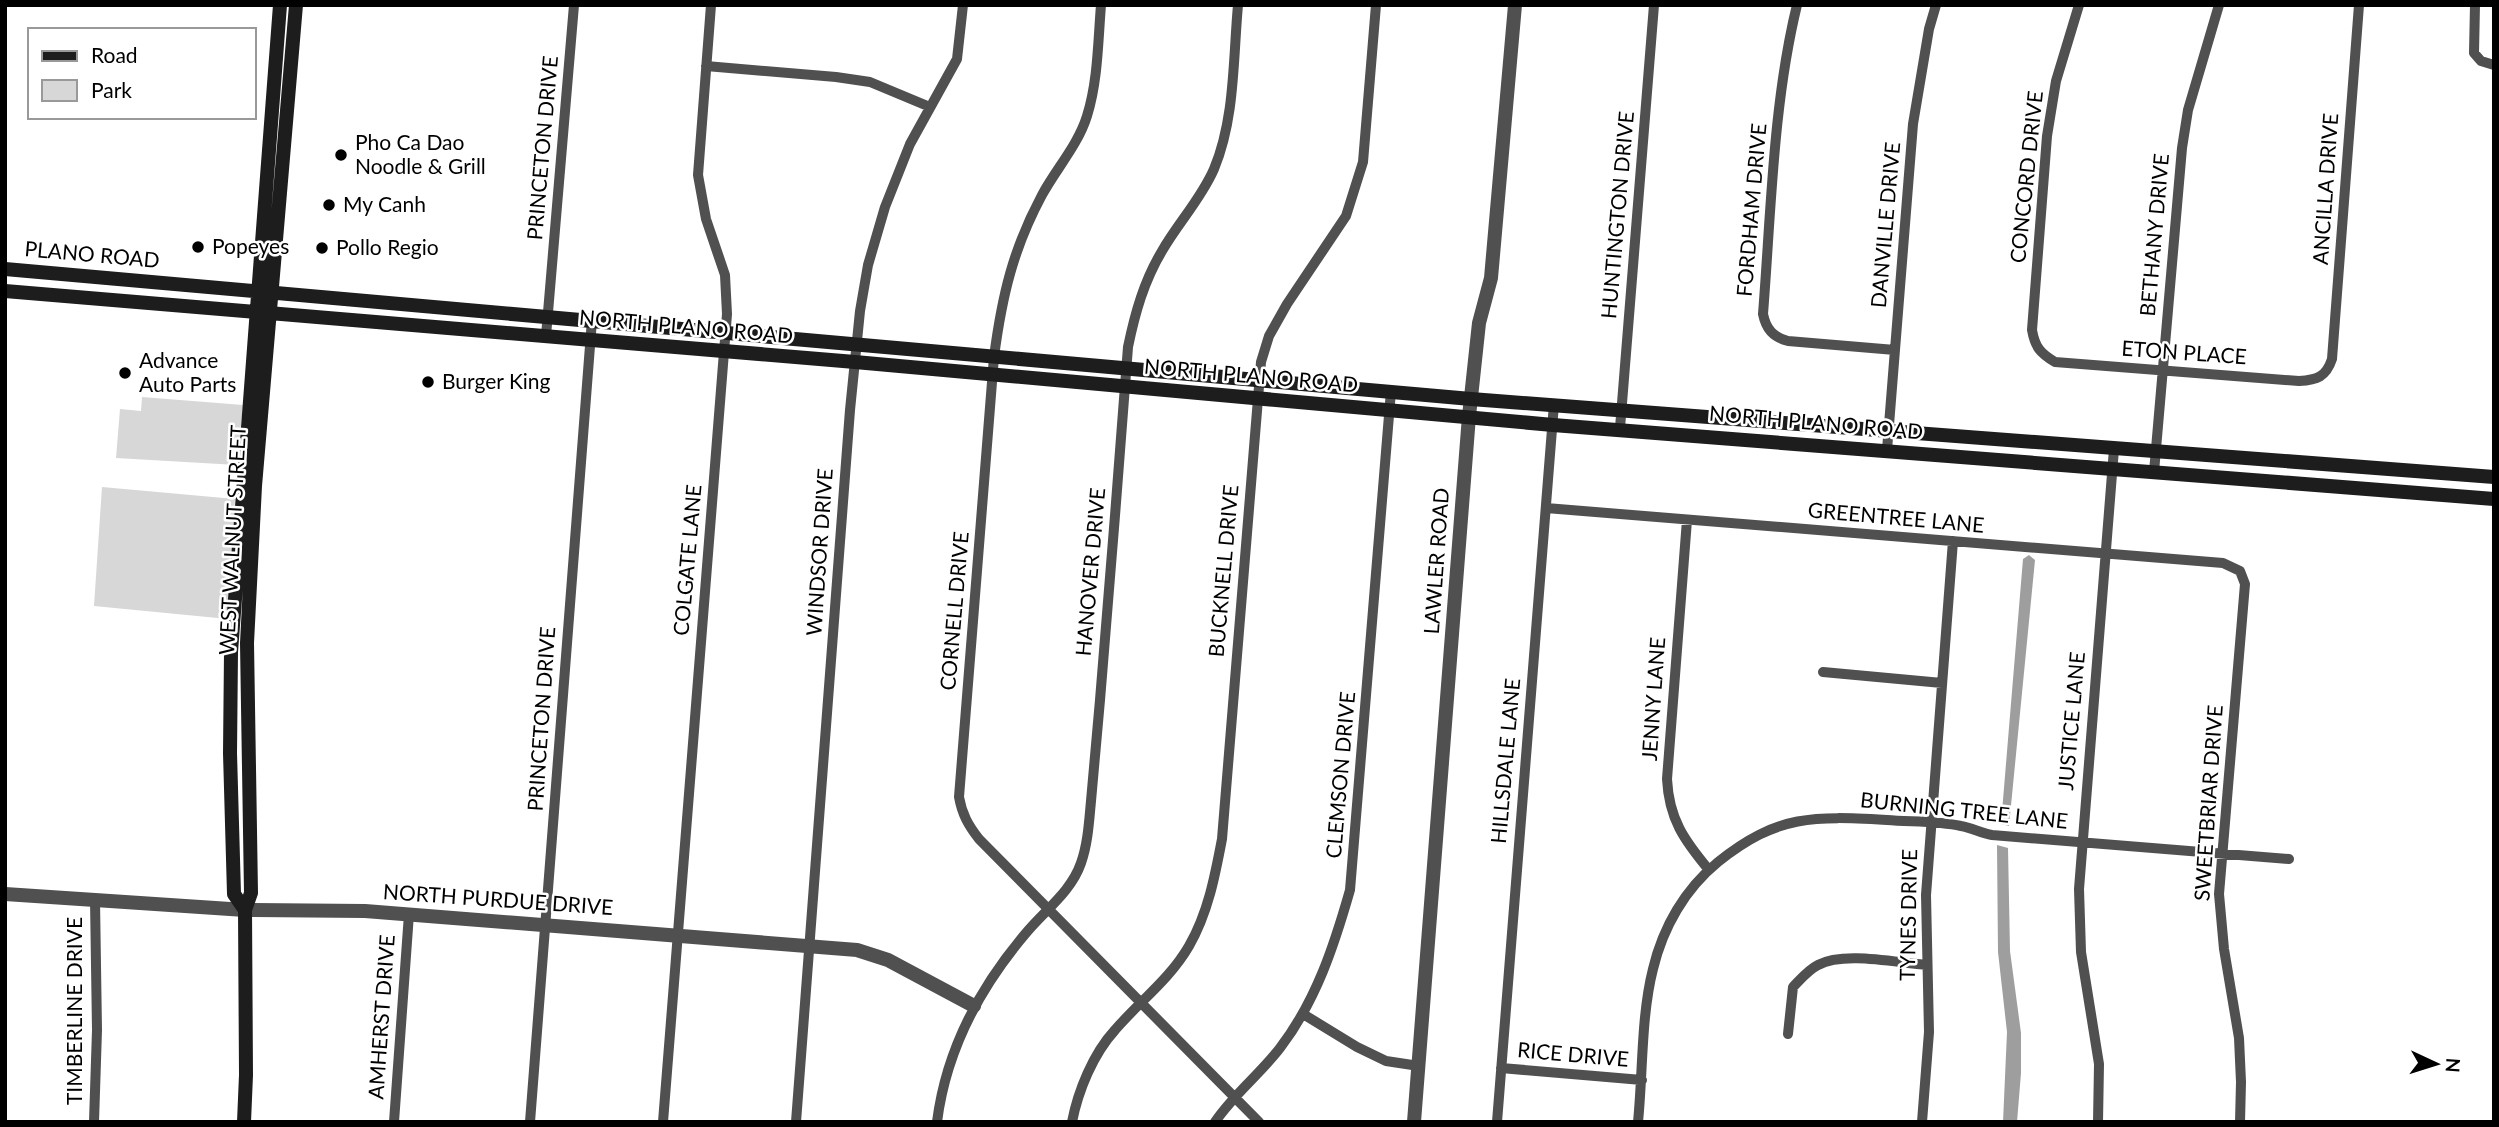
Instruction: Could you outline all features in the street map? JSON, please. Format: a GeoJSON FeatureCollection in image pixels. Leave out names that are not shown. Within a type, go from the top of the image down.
{"type":"FeatureCollection","features":[{"type":"Feature","properties":{"kind":"main road"},"geometry":{"type":"LineString","coordinates":[[265,292],[280,5]]}},
{"type":"Feature","properties":{"kind":"main road","name":"WEST WALNUT STREET"},"geometry":{"type":"LineString","coordinates":[[244,1122],[245,910],[251,893],[247,643],[263,311],[296,5]]}},
{"type":"Feature","properties":{"kind":"main road","name":"PLANO ROAD"},"geometry":{"type":"LineString","coordinates":[[5,269],[265,292]]}},
{"type":"Feature","properties":{"kind":"main road","name":"NORTH PLANO ROAD"},"geometry":{"type":"LineString","coordinates":[[5,291],[855,362],[1553,425],[1620,428],[2494,499]]}},
{"type":"Feature","properties":{"kind":"main road","name":"NORTH PLANO ROAD"},"geometry":{"type":"LineString","coordinates":[[265,292],[1471,399],[2494,477]]}},
{"type":"Feature","properties":{"kind":"main road"},"geometry":{"type":"LineString","coordinates":[[395,303],[405,313],[410,325],[419,315],[469,309]]}},
{"type":"Feature","properties":{"kind":"street","name":"PRINCETON DRIVE"},"geometry":{"type":"LineString","coordinates":[[547,336],[574,5]]}},
{"type":"Feature","properties":{"kind":"street","name":"COLGATE LANE"},"geometry":{"type":"LineString","coordinates":[[663,1122],[726,332],[725,275],[706,219],[698,175],[711,5]]}},
{"type":"Feature","properties":{"kind":"street","name":"WINDSOR DRIVE"},"geometry":{"type":"LineString","coordinates":[[796,1122],[860,311],[868,265],[885,207],[910,144],[957,59],[963,5]]}},
{"type":"Feature","properties":{"kind":"street","name":"CORNELL DRIVE"},"geometry":{"type":"LineString","coordinates":[[1101,5],[1097,59],[1087,116],[1042,194],[1024,232],[1006,281],[994,357],[959,797],[962,813],[970,828],[1259,1122]]}},
{"type":"Feature","properties":{"kind":"street","name":"HANOVER DRIVE"},"geometry":{"type":"LineString","coordinates":[[937,1122],[945,1080],[958,1041],[974,1006],[1002,960],[1032,925],[1050,910],[1081,865],[1087,843],[1128,347],[1137,306],[1148,278],[1161,251],[1199,197],[1222,148],[1228,121],[1238,5]]}},
{"type":"Feature","properties":{"kind":"street","name":"BUCKNELL DRIVE"},"geometry":{"type":"LineString","coordinates":[[1072,1122],[1077,1099],[1113,1032],[1170,974],[1189,946],[1206,906],[1223,825],[1261,362],[1269,335],[1287,304],[1346,216],[1363,162],[1376,5]]}},
{"type":"Feature","properties":{"kind":"street","name":"LAWLER ROAD"},"geometry":{"type":"LineString","coordinates":[[1414,1122],[1469,416],[1479,323],[1491,278],[1515,5]]}},
{"type":"Feature","properties":{"kind":"street","name":"HUNTINGTON DRIVE"},"geometry":{"type":"LineString","coordinates":[[1620,428],[1654,5]]}},
{"type":"Feature","properties":{"kind":"street","name":"FORDHAM DRIVE"},"geometry":{"type":"LineString","coordinates":[[1797,5],[1780,113],[1763,314],[1765,326],[1779,339],[1788,341],[1895,350]]}},
{"type":"Feature","properties":{"kind":"street","name":"DANVILLE DRIVE"},"geometry":{"type":"LineString","coordinates":[[1887,450],[1913,124],[1922,65],[1936,5]]}},
{"type":"Feature","properties":{"kind":"street","name":"CONCORD DRIVE"},"geometry":{"type":"LineString","coordinates":[[2041,354],[2035,344],[2032,330],[2047,136],[2056,81],[2079,5]]}},
{"type":"Feature","properties":{"kind":"street","name":"BETHANY DRIVE"},"geometry":{"type":"LineString","coordinates":[[2154,472],[2182,148],[2188,110],[2219,5]]}},
{"type":"Feature","properties":{"kind":"street","name":"ANCILLA DRIVE"},"geometry":{"type":"LineString","coordinates":[[2325,374],[2332,359],[2359,5]]}},
{"type":"Feature","properties":{"kind":"street"},"geometry":{"type":"LineString","coordinates":[[2475,5],[2473,53],[2481,61],[2494,65]]}},
{"type":"Feature","properties":{"kind":"street"},"geometry":{"type":"LineString","coordinates":[[706,66],[836,76],[870,82],[930,107]]}},
{"type":"Feature","properties":{"kind":"street","name":"PRINCETON DRIVE"},"geometry":{"type":"LineString","coordinates":[[530,1122],[592,320]]}},
{"type":"Feature","properties":{"kind":"street","name":"ETON PLACE"},"geometry":{"type":"LineString","coordinates":[[2041,354],[2055,362],[2299,381],[2312,380],[2325,374]]}},
{"type":"Feature","properties":{"kind":"street","name":"CLEMSON DRIVE"},"geometry":{"type":"LineString","coordinates":[[1215,1122],[1281,1047],[1303,1014],[1330,956],[1350,890],[1391,391]]}},
{"type":"Feature","properties":{"kind":"street","name":"HILLSDALE LANE"},"geometry":{"type":"LineString","coordinates":[[1497,1122],[1554,404]]}},
{"type":"Feature","properties":{"kind":"street","name":"JUSTICE LANE"},"geometry":{"type":"LineString","coordinates":[[2098,1122],[2099,1065],[2081,952],[2079,889],[2114,449]]}},
{"type":"Feature","properties":{"kind":"street","name":"GREENTREE LANE"},"geometry":{"type":"LineString","coordinates":[[1546,508],[2223,563],[2240,571]]}},
{"type":"Feature","properties":{"kind":"street","name":"JENNY LANE"},"geometry":{"type":"LineString","coordinates":[[1687,520],[1667,779],[1668,801],[1684,840],[1709,870]]}},
{"type":"Feature","properties":{"kind":"street","name":"TYNES DRIVE"},"geometry":{"type":"LineString","coordinates":[[1922,1122],[1928,1032],[1926,895],[1953,541]]}},
{"type":"Feature","properties":{"kind":"street","name":"SWEETBRIAR DRIVE"},"geometry":{"type":"LineString","coordinates":[[2240,571],[2245,584],[2219,894],[2224,950],[2239,1038],[2240,1122]]}},
{"type":"Feature","properties":{"kind":"street"},"geometry":{"type":"LineString","coordinates":[[1823,672],[1942,683]]}},
{"type":"Feature","properties":{"kind":"street","name":"BURNING TREE LANE"},"geometry":{"type":"LineString","coordinates":[[1639,1122],[1648,990],[1659,947],[1692,885],[1752,837],[1800,821],[1826,817],[1931,823],[1963,826],[1992,835],[2289,859]]}},
{"type":"Feature","properties":{"kind":"street","name":"NORTH PURDUE DRIVE"},"geometry":{"type":"LineString","coordinates":[[5,894],[245,910],[365,911],[857,950],[888,960],[974,1006]]}},
{"type":"Feature","properties":{"kind":"street","name":"TIMBERLINE DRIVE"},"geometry":{"type":"LineString","coordinates":[[94,1122],[97,1030],[95,900]]}},
{"type":"Feature","properties":{"kind":"street","name":"AMHERST DRIVE"},"geometry":{"type":"LineString","coordinates":[[394,1122],[409,914]]}},
{"type":"Feature","properties":{"kind":"street"},"geometry":{"type":"LineString","coordinates":[[1788,1034],[1793,987],[1817,965],[1831,960],[1847,959],[1927,965]]}},
{"type":"Feature","properties":{"kind":"street"},"geometry":{"type":"LineString","coordinates":[[1303,1014],[1357,1047],[1386,1060],[1419,1066]]}},
{"type":"Feature","properties":{"kind":"street","name":"RICE DRIVE"},"geometry":{"type":"LineString","coordinates":[[1501,1068],[1642,1080]]}},
{"type":"Feature","properties":{"kind":"green space"},"geometry":{"type":"Polygon","coordinates":[[[142,397],[243,405],[237,465],[116,458],[120,409],[141,411],[142,397]]]}},
{"type":"Feature","properties":{"kind":"green space"},"geometry":{"type":"Polygon","coordinates":[[[102,487],[235,499],[228,619],[94,606],[102,487]]]}},
{"type":"Feature","properties":{"kind":"shaded area"},"geometry":{"type":"Polygon","coordinates":[[[2029,555],[2035,560],[2009,826],[2001,824],[2023,559],[2029,555]]]}},
{"type":"Feature","properties":{"kind":"shaded area"},"geometry":{"type":"Polygon","coordinates":[[[1997,845],[2008,848],[2010,951],[2021,1033],[2017,1122],[2003,1122],[2007,1032],[1998,952],[1997,845]]]}},
{"type":"Feature","properties":{"kind":"place","name":"Pho Ca Dao Noodle & Grill"},"geometry":{"type":"Point","coordinates":[341,155]}},
{"type":"Feature","properties":{"kind":"place","name":"My Canh"},"geometry":{"type":"Point","coordinates":[329,205]}},
{"type":"Feature","properties":{"kind":"place","name":"Popeyes"},"geometry":{"type":"Point","coordinates":[198,247]}},
{"type":"Feature","properties":{"kind":"place","name":"Pollo Regio"},"geometry":{"type":"Point","coordinates":[322,248]}},
{"type":"Feature","properties":{"kind":"place","name":"Advance Auto Parts"},"geometry":{"type":"Point","coordinates":[125,373]}},
{"type":"Feature","properties":{"kind":"place","name":"Burger King"},"geometry":{"type":"Point","coordinates":[428,382]}}]}
